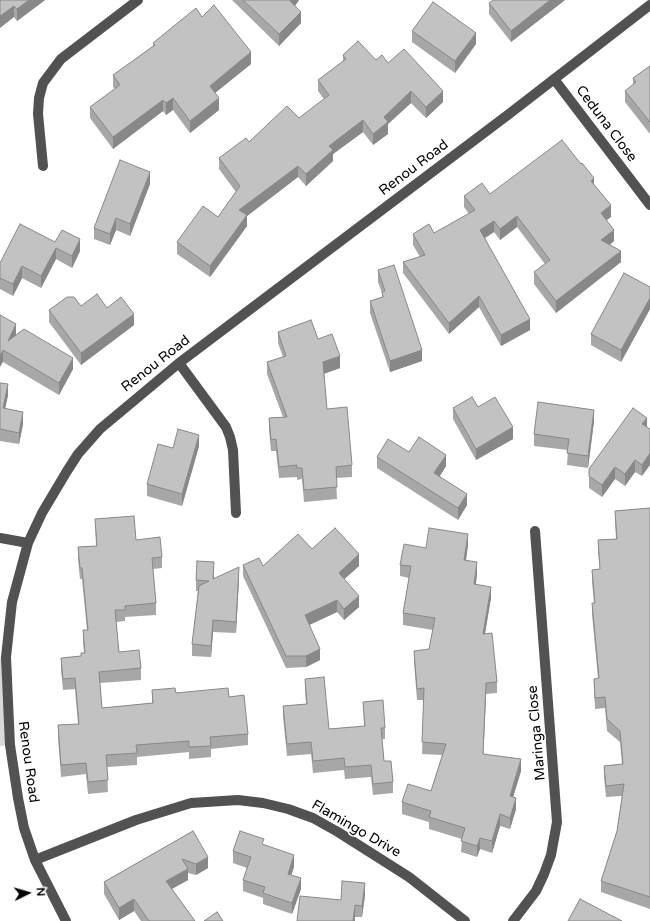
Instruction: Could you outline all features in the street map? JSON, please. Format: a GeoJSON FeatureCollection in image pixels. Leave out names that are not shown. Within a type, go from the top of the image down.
{"type":"FeatureCollection","features":[{"type":"Feature","properties":{"kind":"street"},"geometry":{"type":"LineString","coordinates":[[43,166],[38,114],[39,98],[43,83],[51,70],[61,59],[138,0]]}},
{"type":"Feature","properties":{"kind":"street","name":"Renou Road"},"geometry":{"type":"LineString","coordinates":[[63,920],[35,860],[24,828],[13,772],[6,672],[12,602],[28,543],[56,488],[78,454],[106,424],[178,363],[554,79],[647,4]]}},
{"type":"Feature","properties":{"kind":"street","name":"Ceduna Close"},"geometry":{"type":"LineString","coordinates":[[554,79],[650,205]]}},
{"type":"Feature","properties":{"kind":"street"},"geometry":{"type":"LineString","coordinates":[[178,363],[226,427],[230,437],[233,450],[236,513]]}},
{"type":"Feature","properties":{"kind":"street","name":"Maringa Close"},"geometry":{"type":"LineString","coordinates":[[513,921],[536,891],[544,874],[551,855],[557,822],[534,531]]}},
{"type":"Feature","properties":{"kind":"street"},"geometry":{"type":"LineString","coordinates":[[0,538],[28,543]]}},
{"type":"Feature","properties":{"kind":"street","name":"Flamingo Drive"},"geometry":{"type":"LineString","coordinates":[[35,860],[136,820],[184,805],[214,801],[238,800],[263,803],[288,809],[313,818],[338,832],[409,877],[465,921]]}},
{"type":"Feature","properties":{"kind":"shaded area"},"geometry":{"type":"Polygon","coordinates":[[[6,657],[10,745],[0,746],[0,658],[6,657]]]}},
{"type":"Feature","properties":{"kind":"building"},"geometry":{"type":"Polygon","coordinates":[[[0,0],[29,0],[17,9],[14,6],[0,16],[0,0]]]}},
{"type":"Feature","properties":{"kind":"building"},"geometry":{"type":"Polygon","coordinates":[[[243,0],[291,0],[290,1],[301,12],[279,34],[243,0]]]}},
{"type":"Feature","properties":{"kind":"building"},"geometry":{"type":"Polygon","coordinates":[[[493,0],[550,0],[511,31],[489,3],[493,0]]]}},
{"type":"Feature","properties":{"kind":"building"},"geometry":{"type":"Polygon","coordinates":[[[433,2],[476,33],[455,61],[412,31],[433,2]]]}},
{"type":"Feature","properties":{"kind":"building"},"geometry":{"type":"Polygon","coordinates":[[[214,5],[251,52],[210,86],[219,98],[190,121],[173,98],[166,103],[163,100],[113,137],[90,107],[120,85],[113,75],[155,45],[153,43],[196,8],[202,17],[214,5]]]}},
{"type":"Feature","properties":{"kind":"building"},"geometry":{"type":"Polygon","coordinates":[[[358,41],[376,60],[382,55],[388,63],[404,49],[443,91],[426,107],[411,91],[384,117],[388,122],[373,134],[363,120],[329,146],[333,150],[306,174],[298,166],[239,210],[247,215],[210,266],[177,242],[203,206],[218,217],[240,186],[219,158],[246,138],[249,142],[287,106],[299,118],[329,95],[318,80],[346,59],[343,55],[358,41]]]}},
{"type":"Feature","properties":{"kind":"building"},"geometry":{"type":"Polygon","coordinates":[[[650,66],[650,122],[625,91],[636,82],[633,78],[650,66]]]}},
{"type":"Feature","properties":{"kind":"building"},"geometry":{"type":"Polygon","coordinates":[[[562,140],[594,178],[591,181],[611,205],[601,213],[614,230],[601,240],[621,251],[556,301],[534,272],[550,260],[517,216],[500,229],[494,221],[480,230],[530,319],[501,335],[479,296],[449,323],[403,262],[425,255],[413,234],[429,224],[434,233],[475,210],[464,196],[482,183],[490,194],[562,140]]]}},
{"type":"Feature","properties":{"kind":"building"},"geometry":{"type":"Polygon","coordinates":[[[120,160],[150,172],[130,224],[116,218],[110,234],[94,228],[120,160]]]}},
{"type":"Feature","properties":{"kind":"building"},"geometry":{"type":"Polygon","coordinates":[[[20,224],[55,242],[62,230],[80,239],[72,256],[56,248],[41,276],[22,266],[13,284],[0,278],[0,263],[20,224]]]}},
{"type":"Feature","properties":{"kind":"building"},"geometry":{"type":"Polygon","coordinates":[[[394,265],[422,350],[390,361],[370,301],[383,297],[382,292],[385,291],[378,270],[394,265]]]}},
{"type":"Feature","properties":{"kind":"building"},"geometry":{"type":"Polygon","coordinates":[[[624,273],[650,287],[650,298],[621,350],[591,334],[624,273]]]}},
{"type":"Feature","properties":{"kind":"building"},"geometry":{"type":"Polygon","coordinates":[[[97,294],[107,308],[121,297],[134,314],[81,353],[49,310],[67,297],[74,297],[81,306],[97,294]]]}},
{"type":"Feature","properties":{"kind":"building"},"geometry":{"type":"Polygon","coordinates":[[[0,315],[16,324],[8,341],[24,329],[73,358],[59,383],[3,350],[0,356],[0,315]]]}},
{"type":"Feature","properties":{"kind":"building"},"geometry":{"type":"Polygon","coordinates":[[[311,320],[318,339],[332,334],[340,356],[323,362],[327,409],[347,407],[352,465],[336,467],[337,487],[304,490],[302,468],[297,468],[297,465],[279,467],[276,439],[271,440],[269,418],[287,417],[267,362],[286,356],[278,332],[311,320]]]}},
{"type":"Feature","properties":{"kind":"building"},"geometry":{"type":"Polygon","coordinates":[[[0,383],[8,384],[3,408],[23,412],[19,433],[0,429],[0,383]]]}},
{"type":"Feature","properties":{"kind":"building"},"geometry":{"type":"Polygon","coordinates":[[[472,397],[478,407],[495,397],[513,427],[476,449],[453,408],[472,397]]]}},
{"type":"Feature","properties":{"kind":"building"},"geometry":{"type":"Polygon","coordinates":[[[538,402],[594,410],[588,456],[567,453],[569,439],[534,434],[538,402]]]}},
{"type":"Feature","properties":{"kind":"building"},"geometry":{"type":"Polygon","coordinates":[[[633,408],[647,418],[642,424],[650,429],[650,453],[642,465],[635,460],[625,474],[615,467],[602,485],[589,476],[589,469],[633,408]]]}},
{"type":"Feature","properties":{"kind":"building"},"geometry":{"type":"Polygon","coordinates":[[[178,429],[199,435],[182,494],[147,484],[158,444],[173,448],[178,429]]]}},
{"type":"Feature","properties":{"kind":"building"},"geometry":{"type":"Polygon","coordinates":[[[419,437],[446,455],[434,473],[467,494],[458,508],[377,457],[388,439],[409,452],[419,437]]]}},
{"type":"Feature","properties":{"kind":"building"},"geometry":{"type":"Polygon","coordinates":[[[650,508],[650,897],[601,881],[617,831],[624,784],[606,786],[604,766],[623,764],[620,731],[607,719],[605,697],[595,698],[594,679],[599,678],[592,603],[595,603],[592,570],[600,569],[598,540],[617,539],[615,511],[650,508]]]}},
{"type":"Feature","properties":{"kind":"building"},"geometry":{"type":"Polygon","coordinates":[[[134,516],[136,540],[160,537],[162,557],[152,558],[156,603],[125,606],[125,610],[115,610],[119,652],[139,650],[141,668],[99,672],[102,708],[153,703],[152,690],[175,688],[176,693],[228,688],[229,697],[244,695],[248,734],[210,737],[211,746],[189,747],[189,741],[136,745],[137,753],[106,755],[108,780],[88,782],[86,763],[61,765],[58,725],[79,724],[75,678],[63,679],[61,658],[81,656],[81,653],[85,653],[83,630],[88,630],[82,568],[80,568],[78,547],[97,546],[95,519],[134,516]]]}},
{"type":"Feature","properties":{"kind":"building"},"geometry":{"type":"Polygon","coordinates":[[[335,528],[359,554],[339,573],[359,596],[344,609],[337,600],[305,615],[320,649],[306,656],[286,656],[243,565],[259,558],[263,566],[298,534],[312,549],[335,528]]]}},
{"type":"Feature","properties":{"kind":"building"},"geometry":{"type":"Polygon","coordinates":[[[429,528],[468,534],[464,560],[477,562],[474,584],[491,587],[483,634],[492,633],[497,682],[486,683],[483,754],[521,759],[510,796],[516,798],[510,818],[500,814],[492,841],[480,838],[477,846],[461,841],[465,828],[429,817],[431,811],[402,802],[408,784],[431,791],[446,744],[422,742],[424,688],[417,689],[414,651],[429,649],[435,618],[403,613],[411,566],[400,565],[404,544],[426,548],[429,528]]]}},
{"type":"Feature","properties":{"kind":"building"},"geometry":{"type":"Polygon","coordinates":[[[197,561],[214,562],[213,579],[239,567],[236,622],[213,620],[211,646],[192,644],[199,586],[209,581],[196,580],[197,561]]]}},
{"type":"Feature","properties":{"kind":"building"},"geometry":{"type":"Polygon","coordinates":[[[324,677],[329,729],[365,726],[363,702],[383,700],[385,728],[381,728],[384,761],[391,761],[393,782],[373,784],[371,765],[345,767],[344,758],[313,761],[311,742],[287,744],[283,706],[307,704],[305,679],[324,677]]]}},
{"type":"Feature","properties":{"kind":"building"},"geometry":{"type":"Polygon","coordinates":[[[193,831],[208,857],[196,864],[182,859],[188,869],[166,881],[195,921],[149,921],[134,899],[119,908],[104,882],[193,831]]]}},
{"type":"Feature","properties":{"kind":"building"},"geometry":{"type":"Polygon","coordinates":[[[240,831],[264,839],[262,844],[294,855],[288,874],[301,878],[292,903],[263,893],[265,887],[243,880],[251,857],[233,851],[240,831]]]}},
{"type":"Feature","properties":{"kind":"building"},"geometry":{"type":"Polygon","coordinates":[[[342,881],[365,883],[362,906],[355,905],[353,921],[297,921],[300,896],[341,900],[342,881]]]}},
{"type":"Feature","properties":{"kind":"building"},"geometry":{"type":"Polygon","coordinates":[[[580,899],[622,921],[568,921],[580,899]]]}},
{"type":"Feature","properties":{"kind":"building"},"geometry":{"type":"Polygon","coordinates":[[[217,912],[223,921],[204,921],[217,912]]]}}]}
